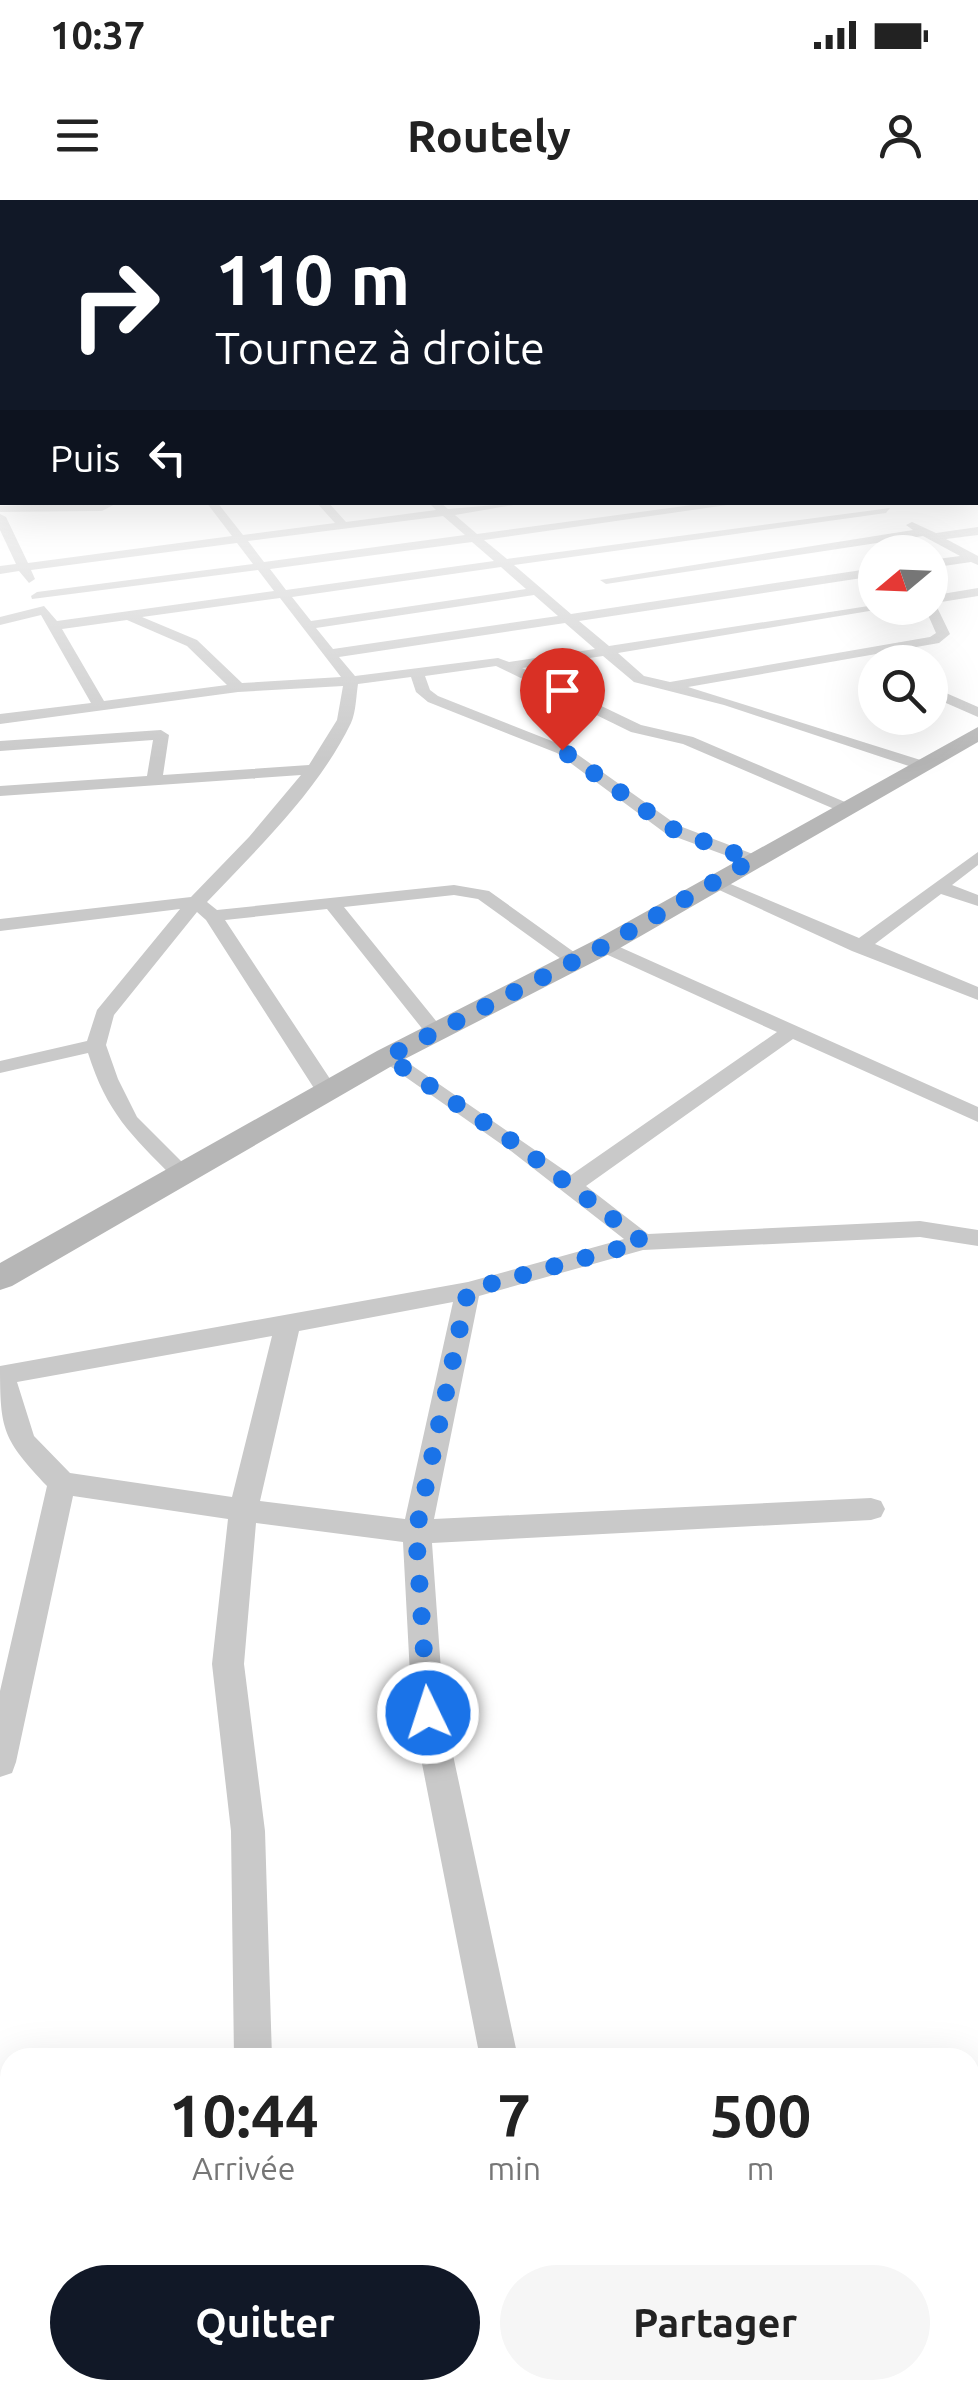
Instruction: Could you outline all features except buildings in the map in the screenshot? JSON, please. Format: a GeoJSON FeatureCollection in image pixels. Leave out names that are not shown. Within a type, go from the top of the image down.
{"type":"FeatureCollection","features":[{"type":"Feature","properties":{"kind":"main road"},"geometry":{"type":"LineString","coordinates":[[0,1278],[387,1057],[604,946],[975,739]]}},
{"type":"Feature","properties":{"kind":"street"},"geometry":{"type":"LineString","coordinates":[[20,556],[52,626],[100,706]]}},
{"type":"Feature","properties":{"kind":"street"},"geometry":{"type":"LineString","coordinates":[[0,570],[112,556]]}},
{"type":"Feature","properties":{"kind":"street"},"geometry":{"type":"LineString","coordinates":[[182,1173],[128,1120],[107,1079],[96,1044],[104,1014],[196,902],[255,841],[314,770],[345,720],[350,681],[252,556]]}},
{"type":"Feature","properties":{"kind":"street"},"geometry":{"type":"LineString","coordinates":[[0,620],[41,603],[340,556]]}},
{"type":"Feature","properties":{"kind":"street"},"geometry":{"type":"LineString","coordinates":[[495,556],[639,680],[764,712],[924,766]]}},
{"type":"Feature","properties":{"kind":"street"},"geometry":{"type":"LineString","coordinates":[[52,626],[558,556]]}},
{"type":"Feature","properties":{"kind":"street"},"geometry":{"type":"LineString","coordinates":[[727,556],[748,570]]}},
{"type":"Feature","properties":{"kind":"street"},"geometry":{"type":"LineString","coordinates":[[606,580],[774,556]]}},
{"type":"Feature","properties":{"kind":"street"},"geometry":{"type":"LineString","coordinates":[[948,562],[975,559]]}},
{"type":"Feature","properties":{"kind":"street"},"geometry":{"type":"LineString","coordinates":[[330,654],[858,575]]}},
{"type":"Feature","properties":{"kind":"street"},"geometry":{"type":"LineString","coordinates":[[762,578],[789,597]]}},
{"type":"Feature","properties":{"kind":"street"},"geometry":{"type":"LineString","coordinates":[[308,624],[536,592]]}},
{"type":"Feature","properties":{"kind":"street"},"geometry":{"type":"LineString","coordinates":[[948,599],[976,594]]}},
{"type":"Feature","properties":{"kind":"street"},"geometry":{"type":"LineString","coordinates":[[804,607],[835,628]]}},
{"type":"Feature","properties":{"kind":"street"},"geometry":{"type":"LineString","coordinates":[[510,666],[858,611]]}},
{"type":"Feature","properties":{"kind":"street"},"geometry":{"type":"LineString","coordinates":[[124,616],[183,634],[201,646],[238,688]]}},
{"type":"Feature","properties":{"kind":"street"},"geometry":{"type":"LineString","coordinates":[[901,645],[934,640],[943,634],[939,625]]}},
{"type":"Feature","properties":{"kind":"street"},"geometry":{"type":"LineString","coordinates":[[852,639],[861,645]]}},
{"type":"Feature","properties":{"kind":"street"},"geometry":{"type":"LineString","coordinates":[[668,686],[858,652]]}},
{"type":"Feature","properties":{"kind":"street"},"geometry":{"type":"LineString","coordinates":[[1,718],[238,688],[350,681],[498,662],[636,728],[688,740],[846,809]]}},
{"type":"Feature","properties":{"kind":"street"},"geometry":{"type":"LineString","coordinates":[[416,670],[424,692],[434,698],[562,750],[670,828],[752,860]]}},
{"type":"Feature","properties":{"kind":"street"},"geometry":{"type":"LineString","coordinates":[[948,699],[978,713]]}},
{"type":"Feature","properties":{"kind":"street"},"geometry":{"type":"LineString","coordinates":[[0,746],[161,735],[155,778]]}},
{"type":"Feature","properties":{"kind":"street"},"geometry":{"type":"LineString","coordinates":[[0,791],[314,770]]}},
{"type":"Feature","properties":{"kind":"street"},"geometry":{"type":"LineString","coordinates":[[859,947],[978,857]]}},
{"type":"Feature","properties":{"kind":"street"},"geometry":{"type":"LineString","coordinates":[[715,884],[978,994]]}},
{"type":"Feature","properties":{"kind":"street"},"geometry":{"type":"LineString","coordinates":[[939,886],[978,901]]}},
{"type":"Feature","properties":{"kind":"street"},"geometry":{"type":"LineString","coordinates":[[213,916],[454,890],[484,896],[575,960]]}},
{"type":"Feature","properties":{"kind":"street"},"geometry":{"type":"LineString","coordinates":[[0,925],[196,902],[213,916],[327,1091]]}},
{"type":"Feature","properties":{"kind":"street"},"geometry":{"type":"LineString","coordinates":[[332,904],[436,1032]]}},
{"type":"Feature","properties":{"kind":"street"},"geometry":{"type":"LineString","coordinates":[[604,946],[978,1115]]}},
{"type":"Feature","properties":{"kind":"street"},"geometry":{"type":"LineString","coordinates":[[570,1186],[791,1031]]}},
{"type":"Feature","properties":{"kind":"street"},"geometry":{"type":"LineString","coordinates":[[0,1067],[96,1044]]}},
{"type":"Feature","properties":{"kind":"street"},"geometry":{"type":"LineString","coordinates":[[387,1057],[519,1146],[643,1242]]}},
{"type":"Feature","properties":{"kind":"street"},"geometry":{"type":"LineString","coordinates":[[871,1509],[416,1532],[62,1483],[22,1441],[1,1376],[468,1290],[643,1242],[920,1230],[978,1238]]}},
{"type":"Feature","properties":{"kind":"street"},"geometry":{"type":"LineString","coordinates":[[468,1290],[416,1532],[428,1713],[497,2048]]}},
{"type":"Feature","properties":{"kind":"street"},"geometry":{"type":"LineString","coordinates":[[253,2048],[248,1831],[228,1664],[242,1510],[288,1324]]}},
{"type":"Feature","properties":{"kind":"street"},"geometry":{"type":"LineString","coordinates":[[0,1762],[62,1483]]}},
{"type":"Feature","properties":{"kind":"route"},"geometry":{"type":"LineString","coordinates":[[428,1713],[416,1532],[468,1290],[643,1242],[519,1146],[387,1057],[604,946],[752,860],[670,828],[562,750]]}}]}
